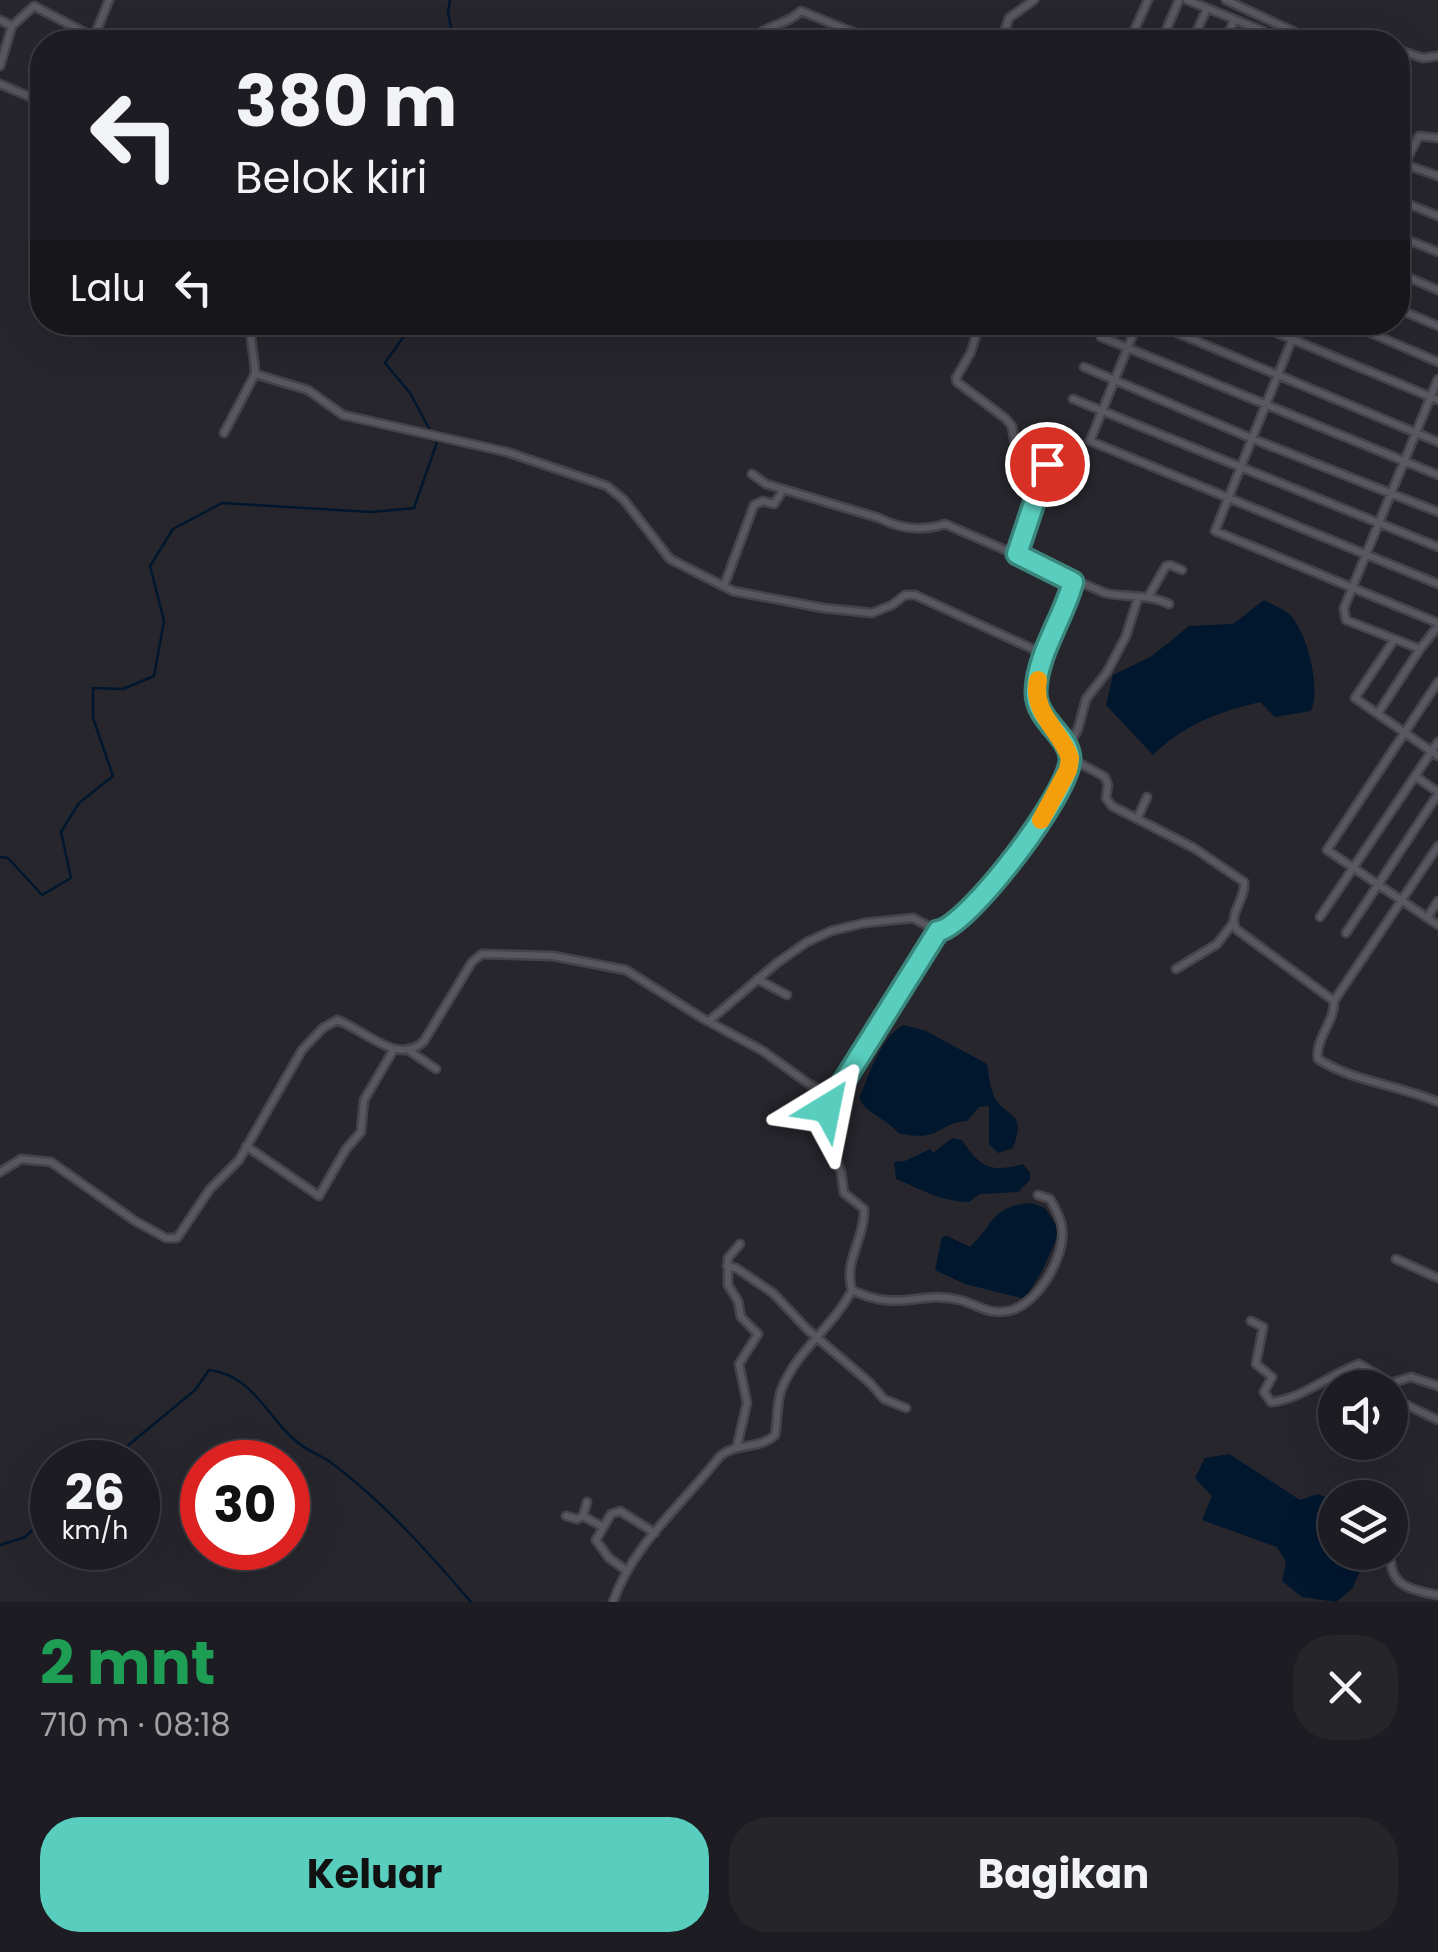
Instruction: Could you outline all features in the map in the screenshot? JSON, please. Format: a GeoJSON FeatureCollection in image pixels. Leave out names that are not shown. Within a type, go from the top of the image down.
{"type":"FeatureCollection","features":[{"type":"Feature","properties":{"kind":"street"},"geometry":{"type":"LineString","coordinates":[[97,30],[109,0]]}},
{"type":"Feature","properties":{"kind":"street"},"geometry":{"type":"LineString","coordinates":[[1005,30],[1009,18],[1034,0]]}},
{"type":"Feature","properties":{"kind":"street"},"geometry":{"type":"LineString","coordinates":[[1134,30],[1148,0]]}},
{"type":"Feature","properties":{"kind":"street"},"geometry":{"type":"LineString","coordinates":[[1166,30],[1179,0]]}},
{"type":"Feature","properties":{"kind":"street"},"geometry":{"type":"LineString","coordinates":[[1187,0],[1260,30]]}},
{"type":"Feature","properties":{"kind":"street"},"geometry":{"type":"LineString","coordinates":[[1226,0],[1290,30]]}},
{"type":"Feature","properties":{"kind":"street"},"geometry":{"type":"LineString","coordinates":[[0,66],[12,26],[34,6],[76,30]]}},
{"type":"Feature","properties":{"kind":"street"},"geometry":{"type":"LineString","coordinates":[[1197,30],[1207,8]]}},
{"type":"Feature","properties":{"kind":"street"},"geometry":{"type":"LineString","coordinates":[[763,30],[768,25],[790,22],[801,12],[845,30]]}},
{"type":"Feature","properties":{"kind":"street"},"geometry":{"type":"LineString","coordinates":[[0,20],[12,26]]}},
{"type":"Feature","properties":{"kind":"street"},"geometry":{"type":"LineString","coordinates":[[1230,30],[1234,20]]}},
{"type":"Feature","properties":{"kind":"street"},"geometry":{"type":"LineString","coordinates":[[1410,54],[1423,58],[1438,56]]}},
{"type":"Feature","properties":{"kind":"street"},"geometry":{"type":"LineString","coordinates":[[0,84],[30,97]]}},
{"type":"Feature","properties":{"kind":"street"},"geometry":{"type":"LineString","coordinates":[[1410,149],[1419,136],[1438,138]]}},
{"type":"Feature","properties":{"kind":"street"},"geometry":{"type":"LineString","coordinates":[[1410,165],[1438,176]]}},
{"type":"Feature","properties":{"kind":"street"},"geometry":{"type":"LineString","coordinates":[[1410,205],[1438,216]]}},
{"type":"Feature","properties":{"kind":"street"},"geometry":{"type":"LineString","coordinates":[[1410,241],[1438,252]]}},
{"type":"Feature","properties":{"kind":"street"},"geometry":{"type":"LineString","coordinates":[[1410,278],[1438,290]]}},
{"type":"Feature","properties":{"kind":"street"},"geometry":{"type":"LineString","coordinates":[[1410,314],[1438,326]]}},
{"type":"Feature","properties":{"kind":"street"},"geometry":{"type":"LineString","coordinates":[[224,433],[255,374],[250,335]]}},
{"type":"Feature","properties":{"kind":"street"},"geometry":{"type":"LineString","coordinates":[[977,335],[957,382],[1012,426],[1015,446],[1047,464],[1018,555]]}},
{"type":"Feature","properties":{"kind":"street"},"geometry":{"type":"LineString","coordinates":[[1133,335],[1090,442],[1438,584]]}},
{"type":"Feature","properties":{"kind":"street"},"geometry":{"type":"LineString","coordinates":[[1182,335],[1438,442]]}},
{"type":"Feature","properties":{"kind":"street"},"geometry":{"type":"LineString","coordinates":[[1281,335],[1434,399]]}},
{"type":"Feature","properties":{"kind":"street"},"geometry":{"type":"LineString","coordinates":[[1294,335],[1215,531],[1354,586],[1438,625],[1378,713]]}},
{"type":"Feature","properties":{"kind":"street"},"geometry":{"type":"LineString","coordinates":[[1375,335],[1438,362]]}},
{"type":"Feature","properties":{"kind":"street"},"geometry":{"type":"LineString","coordinates":[[1101,338],[1438,475]]}},
{"type":"Feature","properties":{"kind":"street"},"geometry":{"type":"LineString","coordinates":[[1084,368],[1438,512]]}},
{"type":"Feature","properties":{"kind":"street"},"geometry":{"type":"LineString","coordinates":[[255,374],[308,390],[343,415],[506,452],[607,486],[624,500],[670,559],[724,586],[762,598],[872,612],[910,594],[1046,655]]}},
{"type":"Feature","properties":{"kind":"street"},"geometry":{"type":"LineString","coordinates":[[1420,650],[1346,620],[1344,608],[1416,433],[1434,399],[1438,379]]}},
{"type":"Feature","properties":{"kind":"street"},"geometry":{"type":"LineString","coordinates":[[1073,399],[1438,547]]}},
{"type":"Feature","properties":{"kind":"street"},"geometry":{"type":"LineString","coordinates":[[752,474],[783,490],[879,518],[891,526],[934,528],[945,524],[1105,593],[1128,598],[1154,597],[1169,604]]}},
{"type":"Feature","properties":{"kind":"street"},"geometry":{"type":"LineString","coordinates":[[724,586],[754,505],[763,501],[774,504],[783,490]]}},
{"type":"Feature","properties":{"kind":"street"},"geometry":{"type":"LineString","coordinates":[[1067,748],[1078,729],[1086,699],[1107,672],[1143,598],[1166,566],[1182,570]]}},
{"type":"Feature","properties":{"kind":"street"},"geometry":{"type":"LineString","coordinates":[[613,1602],[627,1571],[655,1532],[720,1456],[736,1446],[762,1444],[776,1436],[780,1391],[804,1348],[852,1290],[848,1269],[864,1216],[862,1206],[844,1193],[824,1118],[833,1096],[854,1070],[938,931],[955,922],[1018,854],[1068,770],[1067,748],[1049,725],[1036,697],[1046,655],[1073,580]]}},
{"type":"Feature","properties":{"kind":"street"},"geometry":{"type":"LineString","coordinates":[[1394,640],[1355,698],[1435,754]]}},
{"type":"Feature","properties":{"kind":"street"},"geometry":{"type":"LineString","coordinates":[[1438,682],[1327,850],[1438,925]]}},
{"type":"Feature","properties":{"kind":"street"},"geometry":{"type":"LineString","coordinates":[[1320,918],[1415,776],[1435,754],[1438,742]]}},
{"type":"Feature","properties":{"kind":"street"},"geometry":{"type":"LineString","coordinates":[[1070,758],[1105,777],[1109,804],[1239,876],[1245,888],[1233,924],[1217,944],[1176,969]]}},
{"type":"Feature","properties":{"kind":"street"},"geometry":{"type":"LineString","coordinates":[[1346,934],[1438,793],[1415,776]]}},
{"type":"Feature","properties":{"kind":"street"},"geometry":{"type":"LineString","coordinates":[[1138,818],[1146,797]]}},
{"type":"Feature","properties":{"kind":"street"},"geometry":{"type":"LineString","coordinates":[[1438,846],[1334,1001],[1318,1045],[1318,1059],[1353,1076],[1410,1090],[1438,1102]]}},
{"type":"Feature","properties":{"kind":"street"},"geometry":{"type":"LineString","coordinates":[[1427,918],[1438,901]]}},
{"type":"Feature","properties":{"kind":"street"},"geometry":{"type":"LineString","coordinates":[[709,1021],[757,979],[808,942],[831,931],[912,918],[938,931]]}},
{"type":"Feature","properties":{"kind":"street"},"geometry":{"type":"LineString","coordinates":[[1233,924],[1334,1001]]}},
{"type":"Feature","properties":{"kind":"street"},"geometry":{"type":"LineString","coordinates":[[410,1052],[424,1041],[472,962],[482,954],[553,956],[619,968],[833,1096]]}},
{"type":"Feature","properties":{"kind":"street"},"geometry":{"type":"LineString","coordinates":[[757,979],[787,994]]}},
{"type":"Feature","properties":{"kind":"street"},"geometry":{"type":"LineString","coordinates":[[0,1172],[21,1160],[51,1162],[135,1221],[172,1239],[181,1236],[200,1202],[231,1171],[302,1050],[330,1022],[343,1022],[436,1068]]}},
{"type":"Feature","properties":{"kind":"street"},"geometry":{"type":"LineString","coordinates":[[246,1146],[319,1196],[346,1149],[361,1132],[364,1100],[394,1049]]}},
{"type":"Feature","properties":{"kind":"street"},"geometry":{"type":"LineString","coordinates":[[852,1290],[890,1303],[960,1300],[988,1312],[1018,1308],[1037,1291],[1061,1249],[1061,1222],[1050,1199],[1038,1195]]}},
{"type":"Feature","properties":{"kind":"street"},"geometry":{"type":"LineString","coordinates":[[736,1446],[746,1402],[738,1364],[758,1334],[739,1313],[738,1301],[728,1285],[728,1258],[740,1244]]}},
{"type":"Feature","properties":{"kind":"street"},"geometry":{"type":"LineString","coordinates":[[1396,1259],[1438,1278]]}},
{"type":"Feature","properties":{"kind":"street"},"geometry":{"type":"LineString","coordinates":[[728,1266],[773,1292],[816,1338],[884,1399],[906,1408]]}},
{"type":"Feature","properties":{"kind":"street"},"geometry":{"type":"LineString","coordinates":[[1251,1321],[1263,1326],[1256,1364],[1272,1378],[1264,1392],[1272,1402],[1301,1394],[1318,1381]]}},
{"type":"Feature","properties":{"kind":"street"},"geometry":{"type":"LineString","coordinates":[[1343,1370],[1357,1364],[1370,1370]]}},
{"type":"Feature","properties":{"kind":"street"},"geometry":{"type":"LineString","coordinates":[[1408,1378],[1438,1386]]}},
{"type":"Feature","properties":{"kind":"street"},"geometry":{"type":"LineString","coordinates":[[1408,1406],[1438,1420]]}},
{"type":"Feature","properties":{"kind":"street"},"geometry":{"type":"LineString","coordinates":[[566,1516],[583,1516],[587,1502]]}},
{"type":"Feature","properties":{"kind":"street"},"geometry":{"type":"LineString","coordinates":[[627,1571],[616,1565],[597,1543],[612,1514],[620,1511],[655,1532]]}},
{"type":"Feature","properties":{"kind":"street"},"geometry":{"type":"LineString","coordinates":[[583,1516],[603,1527]]}},
{"type":"Feature","properties":{"kind":"street"},"geometry":{"type":"LineString","coordinates":[[1393,1570],[1395,1579],[1405,1587],[1438,1596]]}},
{"type":"Feature","properties":{"kind":"water"},"geometry":{"type":"Polygon","coordinates":[[[1264,600],[1289,614],[1303,637],[1314,676],[1311,711],[1275,717],[1260,702],[1245,706],[1189,728],[1153,755],[1106,705],[1113,675],[1152,656],[1189,626],[1233,624],[1264,600]]]}},
{"type":"Feature","properties":{"kind":"water"},"geometry":{"type":"Polygon","coordinates":[[[904,1025],[926,1031],[987,1064],[995,1098],[1017,1121],[1013,1148],[998,1153],[989,1144],[989,1106],[979,1107],[967,1121],[923,1136],[898,1133],[862,1104],[859,1098],[877,1057],[889,1038],[904,1025]]]}},
{"type":"Feature","properties":{"kind":"water"},"geometry":{"type":"Polygon","coordinates":[[[952,1138],[962,1140],[988,1166],[1023,1164],[1030,1180],[1018,1192],[980,1194],[969,1202],[940,1197],[896,1179],[894,1162],[930,1149],[933,1153],[952,1138]]]}},
{"type":"Feature","properties":{"kind":"water"},"geometry":{"type":"Polygon","coordinates":[[[1031,1203],[1045,1208],[1060,1231],[1025,1299],[965,1284],[935,1270],[942,1237],[970,1247],[1000,1212],[1031,1203]]]}},
{"type":"Feature","properties":{"kind":"water"},"geometry":{"type":"Polygon","coordinates":[[[1229,1454],[1300,1500],[1318,1494],[1318,1570],[1359,1570],[1352,1589],[1336,1602],[1302,1597],[1282,1581],[1286,1562],[1277,1547],[1202,1520],[1212,1496],[1195,1478],[1205,1458],[1229,1454]]]}},
{"type":"Feature","properties":{"kind":"waterway"},"geometry":{"type":"LineString","coordinates":[[450,0],[452,30]]}},
{"type":"Feature","properties":{"kind":"waterway"},"geometry":{"type":"LineString","coordinates":[[405,335],[385,363],[410,393],[431,432]]}},
{"type":"Feature","properties":{"kind":"waterway"},"geometry":{"type":"LineString","coordinates":[[0,857],[8,858],[42,895],[71,878],[61,832],[79,803],[113,776],[93,718],[93,688],[123,689],[154,676],[164,621],[150,566],[173,529],[222,503],[371,512],[414,508],[435,439]]}},
{"type":"Feature","properties":{"kind":"waterway"},"geometry":{"type":"LineString","coordinates":[[135,1440],[195,1390],[209,1370],[224,1373],[248,1388],[300,1444],[329,1461],[368,1493],[471,1602]]}},
{"type":"Feature","properties":{"kind":"waterway"},"geometry":{"type":"LineString","coordinates":[[0,1545],[30,1532]]}},
{"type":"Feature","properties":{"kind":"slow traffic"},"geometry":{"type":"LineString","coordinates":[[1038,680],[1036,693],[1042,712],[1070,758],[1068,770],[1041,820]]}},
{"type":"Feature","properties":{"kind":"route"},"geometry":{"type":"LineString","coordinates":[[827,1108],[938,931],[943,932],[955,922],[1031,838],[1068,770],[1069,751],[1049,725],[1036,693],[1073,582],[1017,554],[1047,464]]}}]}
